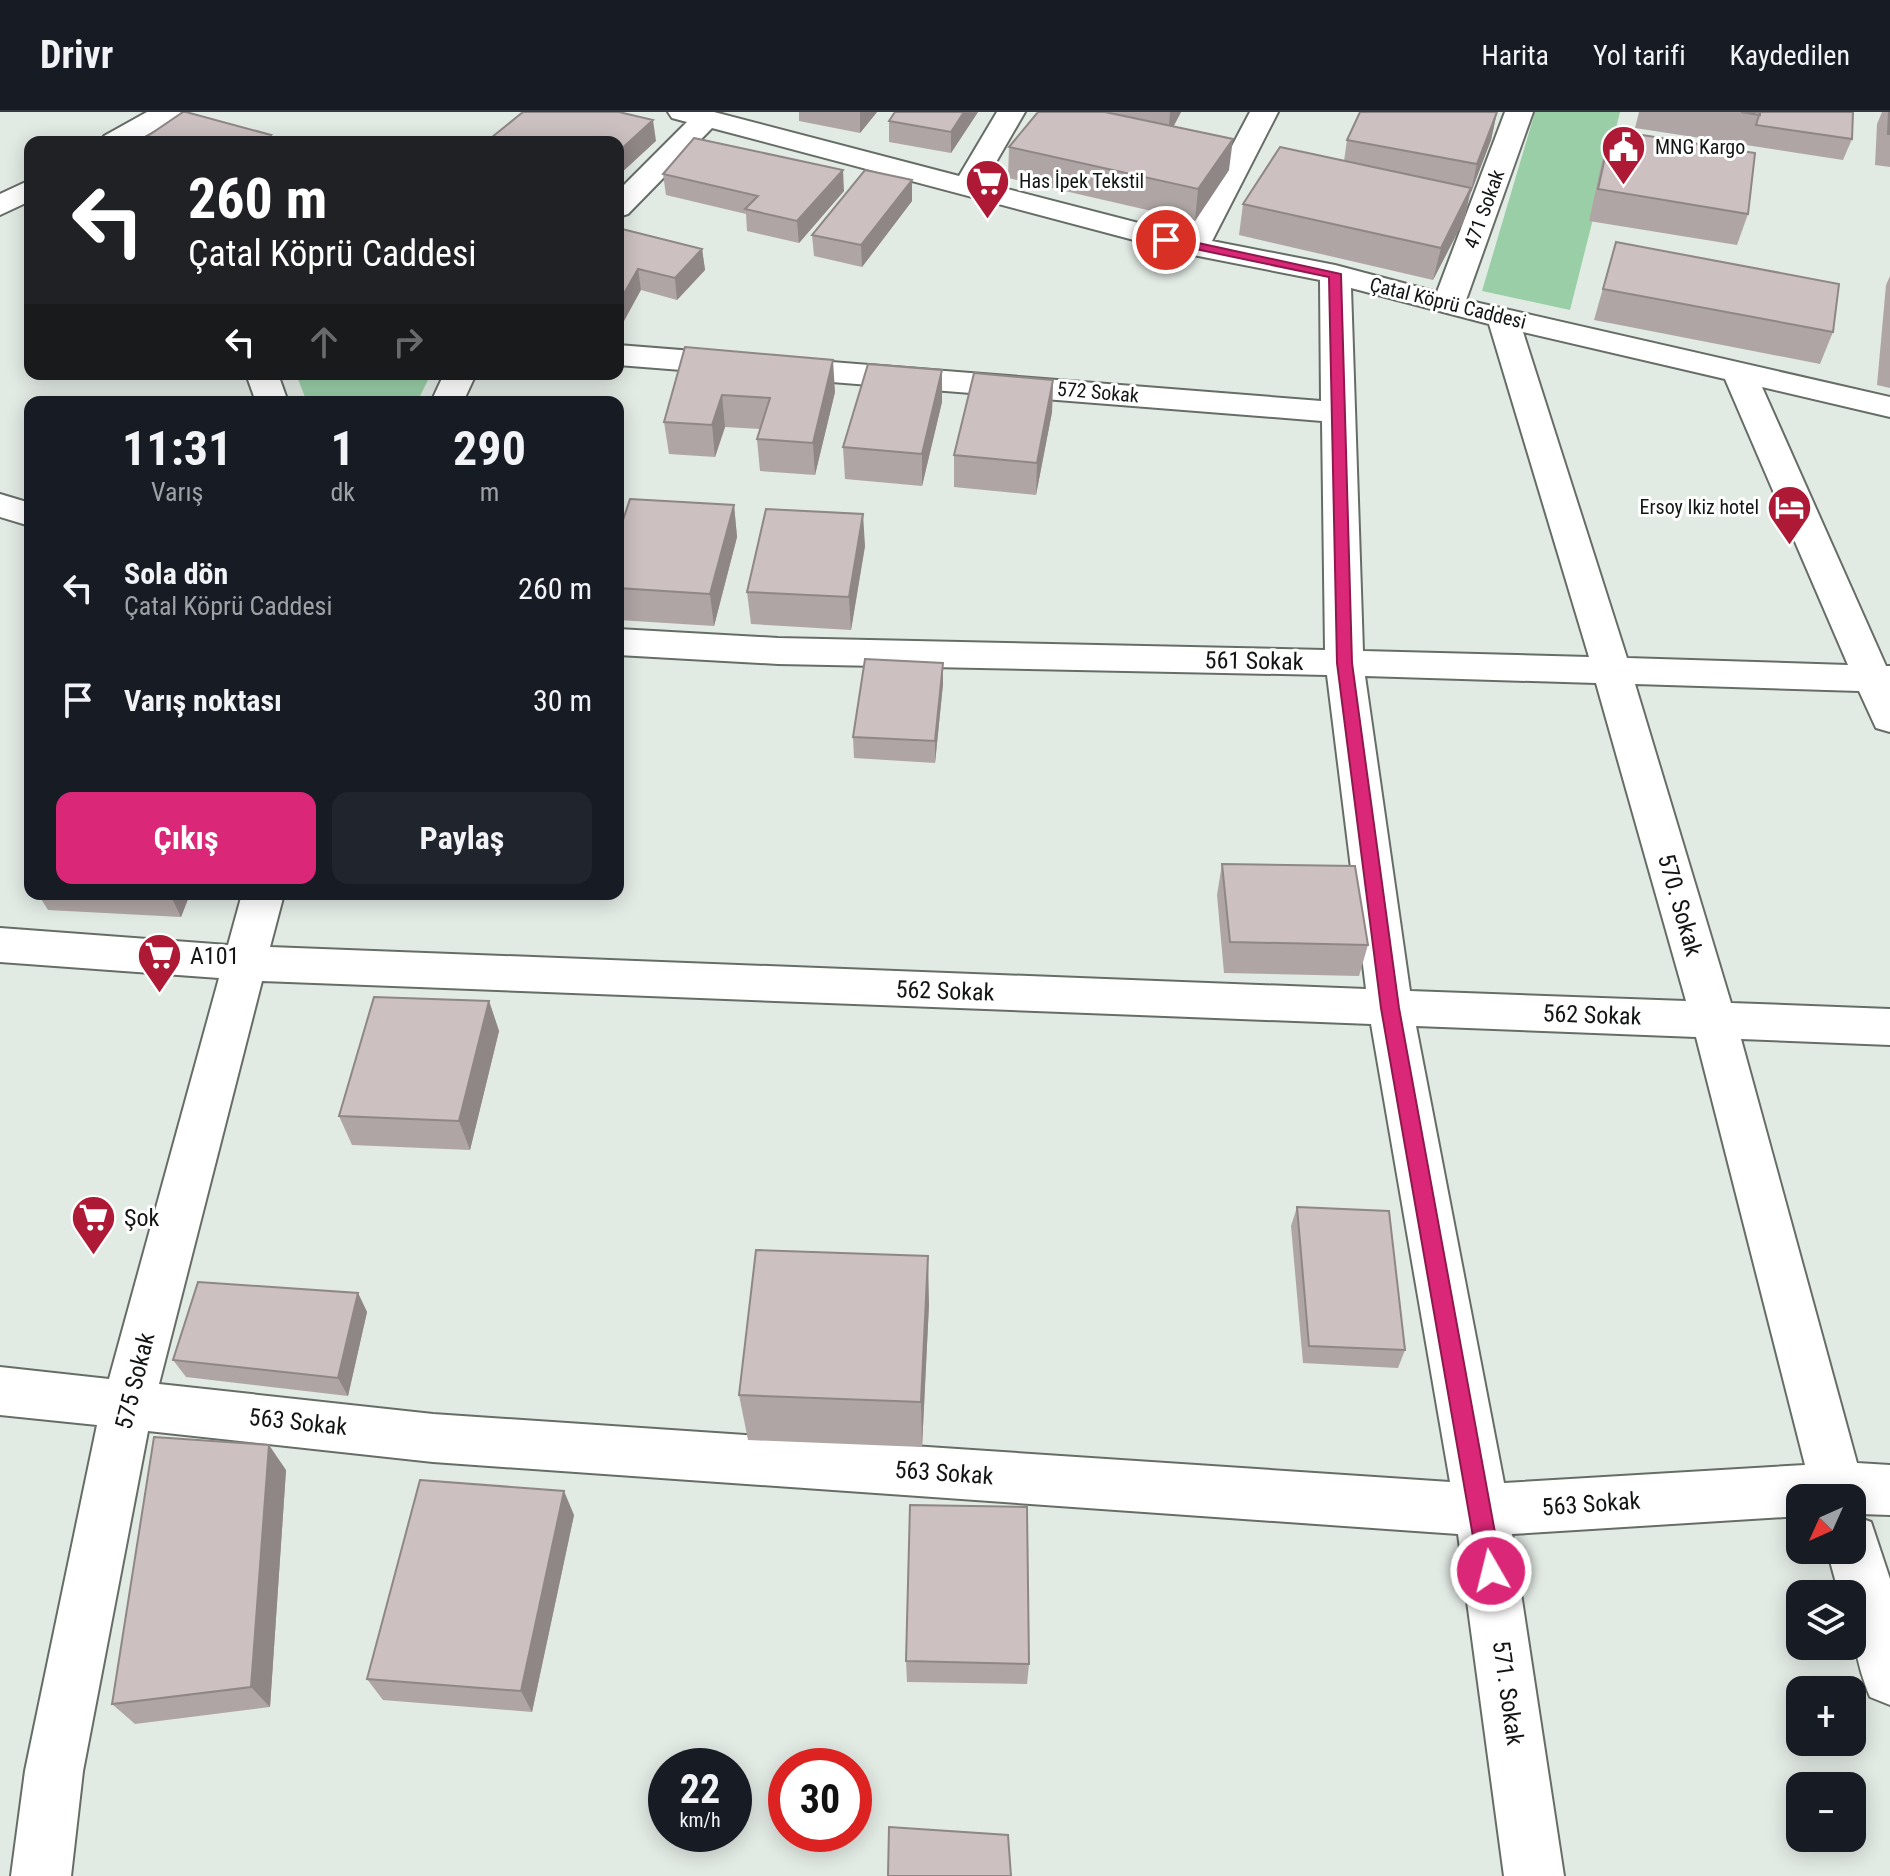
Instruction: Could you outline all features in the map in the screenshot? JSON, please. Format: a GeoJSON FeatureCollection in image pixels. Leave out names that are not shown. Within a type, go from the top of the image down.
{"type":"FeatureCollection","features":[{"type":"Feature","properties":{"kind":"street"},"geometry":{"type":"LineString","coordinates":[[125,136],[167,112]]}},
{"type":"Feature","properties":{"kind":"street"},"geometry":{"type":"LineString","coordinates":[[968,185],[1011,112]]}},
{"type":"Feature","properties":{"kind":"street"},"geometry":{"type":"LineString","coordinates":[[1194,247],[1264,112]]}},
{"type":"Feature","properties":{"kind":"street","name":"471 Sokak"},"geometry":{"type":"LineString","coordinates":[[1448,305],[1519,112]]}},
{"type":"Feature","properties":{"kind":"street"},"geometry":{"type":"LineString","coordinates":[[624,200],[690,114]]}},
{"type":"Feature","properties":{"kind":"street","name":"Çatal Köprü Caddesi"},"geometry":{"type":"LineString","coordinates":[[690,114],[1194,247],[1335,274],[1448,305],[1890,407]]}},
{"type":"Feature","properties":{"kind":"street","name":"571. Sokak"},"geometry":{"type":"LineString","coordinates":[[1335,274],[1344,663],[1390,1008],[1482,1510],[1534,1876]]}},
{"type":"Feature","properties":{"kind":"street","name":"570. Sokak"},"geometry":{"type":"LineString","coordinates":[[1503,317],[1612,671],[1714,1020],[1836,1484]]}},
{"type":"Feature","properties":{"kind":"street","name":"572 Sokak"},"geometry":{"type":"LineString","coordinates":[[624,355],[1340,412]]}},
{"type":"Feature","properties":{"kind":"street"},"geometry":{"type":"LineString","coordinates":[[1739,373],[1882,679],[1890,718]]}},
{"type":"Feature","properties":{"kind":"street","name":"561 Sokak"},"geometry":{"type":"LineString","coordinates":[[624,642],[778,651],[1882,679]]}},
{"type":"Feature","properties":{"kind":"street","name":"575 Sokak"},"geometry":{"type":"LineString","coordinates":[[41,1876],[54,1771],[128,1403],[261,900]]}},
{"type":"Feature","properties":{"kind":"street","name":"562 Sokak"},"geometry":{"type":"LineString","coordinates":[[0,945],[243,963],[1890,1027]]}},
{"type":"Feature","properties":{"kind":"street","name":"563 Sokak"},"geometry":{"type":"LineString","coordinates":[[0,1391],[433,1438],[1482,1510],[1786,1495]]}},
{"type":"Feature","properties":{"kind":"street","name":"563 Sokak"},"geometry":{"type":"LineString","coordinates":[[1866,1491],[1890,1490]]}},
{"type":"Feature","properties":{"kind":"street"},"geometry":{"type":"LineString","coordinates":[[1858,1564],[1890,1677]]}},
{"type":"Feature","properties":{"kind":"green space"},"geometry":{"type":"Polygon","coordinates":[[[1535,112],[1620,112],[1570,310],[1482,291],[1535,112]]]}},
{"type":"Feature","properties":{"kind":"green space"},"geometry":{"type":"Polygon","coordinates":[[[298,380],[428,380],[420,396],[305,396],[298,380]]]}},
{"type":"Feature","properties":{"kind":"building"},"geometry":{"type":"Polygon","coordinates":[[[183,112],[271,135],[270,136],[148,136],[183,112]]]}},
{"type":"Feature","properties":{"kind":"building"},"geometry":{"type":"Polygon","coordinates":[[[523,112],[619,112],[653,120],[624,147],[624,136],[493,136],[523,112]]]}},
{"type":"Feature","properties":{"kind":"building"},"geometry":{"type":"Polygon","coordinates":[[[895,112],[964,112],[951,132],[889,121],[895,112]]]}},
{"type":"Feature","properties":{"kind":"building"},"geometry":{"type":"Polygon","coordinates":[[[1038,112],[1105,112],[1233,139],[1198,189],[1009,147],[1038,112]]]}},
{"type":"Feature","properties":{"kind":"building"},"geometry":{"type":"Polygon","coordinates":[[[1360,112],[1497,112],[1477,164],[1347,140],[1360,112]]]}},
{"type":"Feature","properties":{"kind":"building"},"geometry":{"type":"Polygon","coordinates":[[[1760,112],[1853,112],[1852,139],[1756,125],[1760,112]]]}},
{"type":"Feature","properties":{"kind":"building"},"geometry":{"type":"Polygon","coordinates":[[[1611,130],[1755,153],[1748,214],[1598,189],[1611,130]]]}},
{"type":"Feature","properties":{"kind":"building"},"geometry":{"type":"Polygon","coordinates":[[[694,138],[843,170],[797,221],[745,209],[758,196],[663,174],[694,138]]]}},
{"type":"Feature","properties":{"kind":"building"},"geometry":{"type":"Polygon","coordinates":[[[1280,147],[1471,188],[1441,248],[1243,204],[1280,147]]]}},
{"type":"Feature","properties":{"kind":"building"},"geometry":{"type":"Polygon","coordinates":[[[865,170],[912,180],[861,245],[812,235],[865,170]]]}},
{"type":"Feature","properties":{"kind":"building"},"geometry":{"type":"Polygon","coordinates":[[[624,230],[702,249],[675,278],[638,269],[624,294],[624,230]]]}},
{"type":"Feature","properties":{"kind":"building"},"geometry":{"type":"Polygon","coordinates":[[[1616,242],[1839,284],[1833,332],[1603,289],[1616,242]]]}},
{"type":"Feature","properties":{"kind":"building"},"geometry":{"type":"Polygon","coordinates":[[[685,347],[833,360],[813,443],[757,439],[770,398],[722,395],[712,425],[664,422],[685,347]]]}},
{"type":"Feature","properties":{"kind":"building"},"geometry":{"type":"Polygon","coordinates":[[[868,364],[942,370],[922,454],[843,447],[868,364]]]}},
{"type":"Feature","properties":{"kind":"building"},"geometry":{"type":"Polygon","coordinates":[[[974,373],[1053,380],[1037,463],[954,455],[974,373]]]}},
{"type":"Feature","properties":{"kind":"building"},"geometry":{"type":"Polygon","coordinates":[[[630,499],[734,505],[710,594],[624,588],[624,517],[630,499]]]}},
{"type":"Feature","properties":{"kind":"building"},"geometry":{"type":"Polygon","coordinates":[[[766,509],[863,514],[849,597],[747,592],[766,509]]]}},
{"type":"Feature","properties":{"kind":"building"},"geometry":{"type":"Polygon","coordinates":[[[865,659],[943,663],[935,741],[853,737],[865,659]]]}},
{"type":"Feature","properties":{"kind":"building"},"geometry":{"type":"Polygon","coordinates":[[[1222,864],[1355,866],[1368,945],[1230,942],[1222,864]]]}},
{"type":"Feature","properties":{"kind":"building"},"geometry":{"type":"Polygon","coordinates":[[[374,997],[489,1001],[459,1121],[339,1116],[374,997]]]}},
{"type":"Feature","properties":{"kind":"building"},"geometry":{"type":"Polygon","coordinates":[[[1297,1207],[1389,1211],[1405,1350],[1309,1346],[1297,1207]]]}},
{"type":"Feature","properties":{"kind":"building"},"geometry":{"type":"Polygon","coordinates":[[[756,1250],[928,1256],[921,1402],[739,1395],[756,1250]]]}},
{"type":"Feature","properties":{"kind":"building"},"geometry":{"type":"Polygon","coordinates":[[[198,1282],[358,1293],[338,1378],[173,1360],[198,1282]]]}},
{"type":"Feature","properties":{"kind":"building"},"geometry":{"type":"Polygon","coordinates":[[[154,1437],[269,1445],[251,1687],[112,1704],[154,1437]]]}},
{"type":"Feature","properties":{"kind":"building"},"geometry":{"type":"Polygon","coordinates":[[[420,1480],[564,1491],[521,1691],[367,1679],[420,1480]]]}},
{"type":"Feature","properties":{"kind":"building"},"geometry":{"type":"Polygon","coordinates":[[[910,1505],[1027,1507],[1029,1664],[906,1661],[910,1505]]]}},
{"type":"Feature","properties":{"kind":"building"},"geometry":{"type":"Polygon","coordinates":[[[889,1827],[1008,1835],[1011,1876],[888,1876],[889,1827]]]}},
{"type":"Feature","properties":{"kind":"place","name":"MNG Kargo"},"geometry":{"type":"Point","coordinates":[1624,186]}},
{"type":"Feature","properties":{"kind":"place","name":"Has İpek Tekstil"},"geometry":{"type":"Point","coordinates":[988,220]}},
{"type":"Feature","properties":{"kind":"place","name":"Ersoy Ikiz hotel"},"geometry":{"type":"Point","coordinates":[1790,546]}},
{"type":"Feature","properties":{"kind":"place","name":"A101"},"geometry":{"type":"Point","coordinates":[159,995]}},
{"type":"Feature","properties":{"kind":"place","name":"Şok"},"geometry":{"type":"Point","coordinates":[93,1257]}},
{"type":"Feature","properties":{"kind":"route"},"geometry":{"type":"LineString","coordinates":[[1166,240],[1335,274],[1344,663],[1390,1008],[1491,1571]]}}]}
